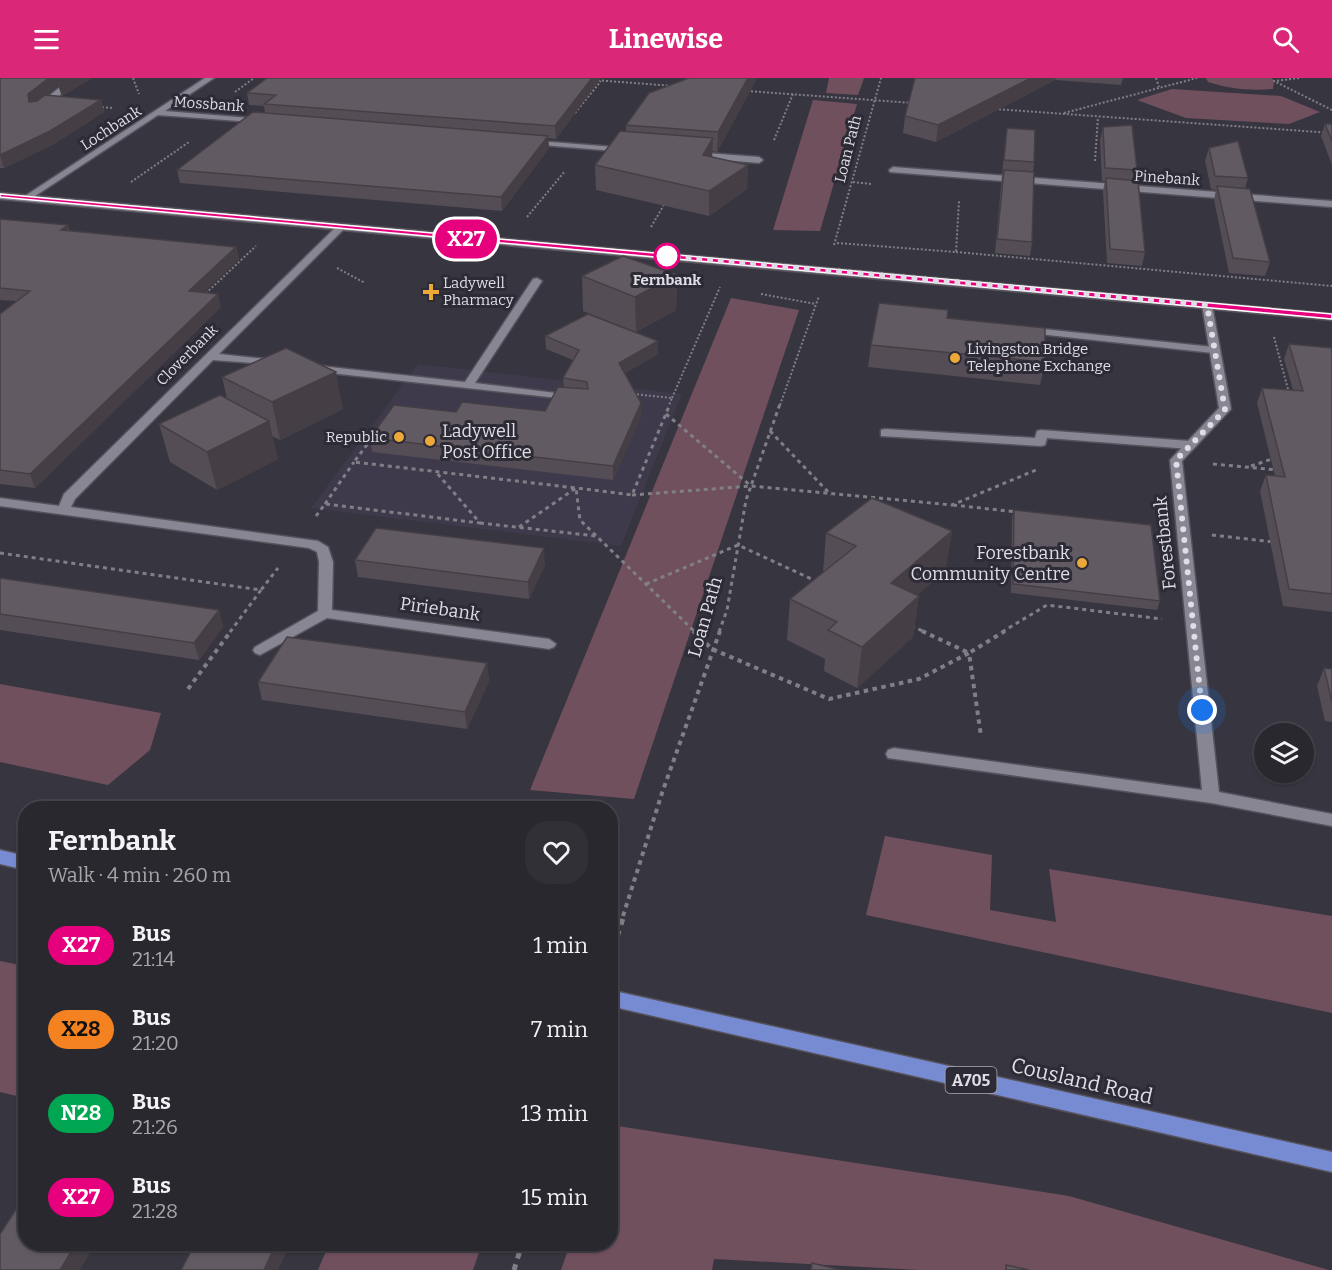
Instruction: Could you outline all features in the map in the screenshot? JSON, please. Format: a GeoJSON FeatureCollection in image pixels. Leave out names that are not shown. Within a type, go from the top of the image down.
{"type":"FeatureCollection","features":[{"type":"Feature","properties":{"kind":"main road"},"geometry":{"type":"LineString","coordinates":[[1,858],[18,861]]}},
{"type":"Feature","properties":{"kind":"main road","name":"Cousland Road"},"geometry":{"type":"LineString","coordinates":[[618,1000],[1332,1162]]}},
{"type":"Feature","properties":{"kind":"street"},"geometry":{"type":"LineString","coordinates":[[36,110],[76,78]]}},
{"type":"Feature","properties":{"kind":"street","name":"Lochbank"},"geometry":{"type":"LineString","coordinates":[[26,198],[210,78]]}},
{"type":"Feature","properties":{"kind":"street","name":"Mossbank"},"geometry":{"type":"LineString","coordinates":[[159,113],[275,122]]}},
{"type":"Feature","properties":{"kind":"street"},"geometry":{"type":"LineString","coordinates":[[519,142],[637,151]]}},
{"type":"Feature","properties":{"kind":"street"},"geometry":{"type":"LineString","coordinates":[[680,154],[759,160]]}},
{"type":"Feature","properties":{"kind":"street","name":"Pinebank"},"geometry":{"type":"LineString","coordinates":[[893,170],[1332,204]]}},
{"type":"Feature","properties":{"kind":"street"},"geometry":{"type":"LineString","coordinates":[[0,196],[1332,317]]}},
{"type":"Feature","properties":{"kind":"street","name":"Cloverbank"},"geometry":{"type":"LineString","coordinates":[[63,510],[69,497],[340,228]]}},
{"type":"Feature","properties":{"kind":"street"},"geometry":{"type":"LineString","coordinates":[[468,386],[537,281]]}},
{"type":"Feature","properties":{"kind":"street"},"geometry":{"type":"LineString","coordinates":[[1176,460],[1225,410],[1207,305]]}},
{"type":"Feature","properties":{"kind":"street"},"geometry":{"type":"LineString","coordinates":[[1017,329],[1213,350]]}},
{"type":"Feature","properties":{"kind":"street"},"geometry":{"type":"LineString","coordinates":[[210,356],[584,399]]}},
{"type":"Feature","properties":{"kind":"street"},"geometry":{"type":"LineString","coordinates":[[885,433],[1041,442],[1041,434],[1190,445]]}},
{"type":"Feature","properties":{"kind":"street","name":"Forestbank"},"geometry":{"type":"LineString","coordinates":[[1176,460],[1211,797]]}},
{"type":"Feature","properties":{"kind":"street"},"geometry":{"type":"LineString","coordinates":[[0,502],[298,540],[323,550],[326,562],[325,613],[260,650]]}},
{"type":"Feature","properties":{"kind":"street","name":"Piriebank"},"geometry":{"type":"LineString","coordinates":[[325,613],[549,644]]}},
{"type":"Feature","properties":{"kind":"street"},"geometry":{"type":"LineString","coordinates":[[894,754],[1211,797],[1332,820]]}},
{"type":"Feature","properties":{"kind":"path"},"geometry":{"type":"LineString","coordinates":[[638,83],[642,78]]}},
{"type":"Feature","properties":{"kind":"path","name":"Loan Path"},"geometry":{"type":"LineString","coordinates":[[833,252],[860,162],[881,78]]}},
{"type":"Feature","properties":{"kind":"path"},"geometry":{"type":"LineString","coordinates":[[1156,78],[1159,87]]}},
{"type":"Feature","properties":{"kind":"path"},"geometry":{"type":"LineString","coordinates":[[1061,114],[1197,78]]}},
{"type":"Feature","properties":{"kind":"path"},"geometry":{"type":"LineString","coordinates":[[1299,78],[1274,81],[1332,110]]}},
{"type":"Feature","properties":{"kind":"path"},"geometry":{"type":"LineString","coordinates":[[592,80],[684,86]]}},
{"type":"Feature","properties":{"kind":"path"},"geometry":{"type":"LineString","coordinates":[[550,144],[601,81]]}},
{"type":"Feature","properties":{"kind":"path"},"geometry":{"type":"LineString","coordinates":[[740,90],[920,103]]}},
{"type":"Feature","properties":{"kind":"path"},"geometry":{"type":"LineString","coordinates":[[991,109],[1332,133]]}},
{"type":"Feature","properties":{"kind":"path"},"geometry":{"type":"LineString","coordinates":[[1094,186],[1098,117]]}},
{"type":"Feature","properties":{"kind":"path"},"geometry":{"type":"LineString","coordinates":[[527,217],[586,147]]}},
{"type":"Feature","properties":{"kind":"path"},"geometry":{"type":"LineString","coordinates":[[651,227],[691,155]]}},
{"type":"Feature","properties":{"kind":"path"},"geometry":{"type":"LineString","coordinates":[[956,252],[960,192]]}},
{"type":"Feature","properties":{"kind":"path"},"geometry":{"type":"LineString","coordinates":[[835,243],[1332,286]]}},
{"type":"Feature","properties":{"kind":"path"},"geometry":{"type":"LineString","coordinates":[[257,245],[200,300],[260,306]]}},
{"type":"Feature","properties":{"kind":"path","name":"Loan Path"},"geometry":{"type":"LineString","coordinates":[[618,933],[662,793],[727,610],[751,486],[820,294]]}},
{"type":"Feature","properties":{"kind":"path"},"geometry":{"type":"LineString","coordinates":[[1273,335],[1292,403]]}},
{"type":"Feature","properties":{"kind":"path"},"geometry":{"type":"LineString","coordinates":[[584,399],[599,390],[672,398],[632,495]]}},
{"type":"Feature","properties":{"kind":"path"},"geometry":{"type":"LineString","coordinates":[[666,414],[751,486]]}},
{"type":"Feature","properties":{"kind":"path"},"geometry":{"type":"LineString","coordinates":[[770,431],[831,495]]}},
{"type":"Feature","properties":{"kind":"path"},"geometry":{"type":"LineString","coordinates":[[188,689],[375,434]]}},
{"type":"Feature","properties":{"kind":"path"},"geometry":{"type":"LineString","coordinates":[[1246,467],[1280,457]]}},
{"type":"Feature","properties":{"kind":"path"},"geometry":{"type":"LineString","coordinates":[[1176,460],[1278,470]]}},
{"type":"Feature","properties":{"kind":"path"},"geometry":{"type":"LineString","coordinates":[[354,462],[632,495],[751,486],[1022,513]]}},
{"type":"Feature","properties":{"kind":"path"},"geometry":{"type":"LineString","coordinates":[[952,505],[1037,470]]}},
{"type":"Feature","properties":{"kind":"path"},"geometry":{"type":"LineString","coordinates":[[436,472],[480,523]]}},
{"type":"Feature","properties":{"kind":"path"},"geometry":{"type":"LineString","coordinates":[[519,527],[576,488]]}},
{"type":"Feature","properties":{"kind":"path"},"geometry":{"type":"LineString","coordinates":[[576,488],[580,520],[712,649],[829,699],[919,679],[969,653],[1047,605],[1193,623]]}},
{"type":"Feature","properties":{"kind":"path"},"geometry":{"type":"LineString","coordinates":[[325,504],[596,536]]}},
{"type":"Feature","properties":{"kind":"path"},"geometry":{"type":"LineString","coordinates":[[1183,532],[1277,542]]}},
{"type":"Feature","properties":{"kind":"path"},"geometry":{"type":"LineString","coordinates":[[646,584],[738,545],[819,583]]}},
{"type":"Feature","properties":{"kind":"path"},"geometry":{"type":"LineString","coordinates":[[0,553],[261,590]]}},
{"type":"Feature","properties":{"kind":"path"},"geometry":{"type":"LineString","coordinates":[[904,623],[969,653]]}},
{"type":"Feature","properties":{"kind":"path"},"geometry":{"type":"LineString","coordinates":[[969,653],[985,766]]}},
{"type":"Feature","properties":{"kind":"path"},"geometry":{"type":"LineString","coordinates":[[514,1270],[520,1251]]}},
{"type":"Feature","properties":{"kind":"shaded area"},"geometry":{"type":"Polygon","coordinates":[[[829,78],[864,78],[858,95],[826,93],[829,78]]]}},
{"type":"Feature","properties":{"kind":"shaded area"},"geometry":{"type":"Polygon","coordinates":[[[1206,78],[1272,78],[1274,81],[1273,89],[1248,90],[1208,82],[1206,78]]]}},
{"type":"Feature","properties":{"kind":"shaded area"},"geometry":{"type":"Polygon","coordinates":[[[1172,89],[1281,96],[1320,112],[1289,124],[1186,118],[1137,100],[1172,89]]]}},
{"type":"Feature","properties":{"kind":"shaded area"},"geometry":{"type":"Polygon","coordinates":[[[813,100],[857,104],[820,231],[773,230],[813,100]]]}},
{"type":"Feature","properties":{"kind":"shaded area"},"geometry":{"type":"Polygon","coordinates":[[[731,298],[799,310],[634,799],[530,790],[731,298]]]}},
{"type":"Feature","properties":{"kind":"shaded area"},"geometry":{"type":"Polygon","coordinates":[[[418,364],[682,394],[621,546],[311,508],[418,364]]]}},
{"type":"Feature","properties":{"kind":"shaded area"},"geometry":{"type":"Polygon","coordinates":[[[0,684],[161,713],[150,750],[108,785],[0,762],[0,684]]]}},
{"type":"Feature","properties":{"kind":"shaded area"},"geometry":{"type":"Polygon","coordinates":[[[885,836],[992,855],[990,910],[1056,922],[1049,869],[1332,916],[1332,1013],[866,915],[885,836]]]}},
{"type":"Feature","properties":{"kind":"shaded area"},"geometry":{"type":"Polygon","coordinates":[[[0,961],[18,965],[18,1096],[0,1092],[0,961]]]}},
{"type":"Feature","properties":{"kind":"shaded area"},"geometry":{"type":"Polygon","coordinates":[[[618,1126],[1069,1196],[1329,1270],[919,1270],[714,1259],[712,1270],[561,1270],[568,1251],[618,1251],[618,1126]]]}},
{"type":"Feature","properties":{"kind":"shaded area"},"geometry":{"type":"Polygon","coordinates":[[[326,1251],[480,1251],[473,1270],[318,1270],[326,1251]]]}},
{"type":"Feature","properties":{"kind":"building"},"geometry":{"type":"Polygon","coordinates":[[[0,78],[49,78],[28,94],[29,102],[37,101],[45,95],[101,100],[50,131],[0,155],[0,78]]]}},
{"type":"Feature","properties":{"kind":"building"},"geometry":{"type":"Polygon","coordinates":[[[267,78],[592,78],[555,126],[264,104],[276,95],[247,93],[267,78]]]}},
{"type":"Feature","properties":{"kind":"building"},"geometry":{"type":"Polygon","coordinates":[[[689,78],[748,78],[718,132],[626,125],[649,93],[689,78]]]}},
{"type":"Feature","properties":{"kind":"building"},"geometry":{"type":"Polygon","coordinates":[[[915,78],[1031,78],[938,125],[905,116],[915,78]]]}},
{"type":"Feature","properties":{"kind":"building"},"geometry":{"type":"Polygon","coordinates":[[[253,112],[548,136],[501,197],[177,170],[253,112]]]}},
{"type":"Feature","properties":{"kind":"building"},"geometry":{"type":"Polygon","coordinates":[[[1325,124],[1332,124],[1332,141],[1325,124]]]}},
{"type":"Feature","properties":{"kind":"building"},"geometry":{"type":"Polygon","coordinates":[[[1132,125],[1137,170],[1105,168],[1103,127],[1132,125]]]}},
{"type":"Feature","properties":{"kind":"building"},"geometry":{"type":"Polygon","coordinates":[[[1007,128],[1035,130],[1034,162],[1004,160],[1007,128]]]}},
{"type":"Feature","properties":{"kind":"building"},"geometry":{"type":"Polygon","coordinates":[[[620,131],[713,138],[703,155],[748,165],[709,191],[595,165],[620,131]]]}},
{"type":"Feature","properties":{"kind":"building"},"geometry":{"type":"Polygon","coordinates":[[[1238,141],[1248,178],[1215,176],[1209,148],[1238,141]]]}},
{"type":"Feature","properties":{"kind":"building"},"geometry":{"type":"Polygon","coordinates":[[[1004,170],[1034,172],[1032,242],[997,239],[1004,170]]]}},
{"type":"Feature","properties":{"kind":"building"},"geometry":{"type":"Polygon","coordinates":[[[1106,178],[1138,181],[1145,252],[1110,249],[1106,178]]]}},
{"type":"Feature","properties":{"kind":"building"},"geometry":{"type":"Polygon","coordinates":[[[1217,186],[1250,189],[1270,262],[1233,258],[1217,186]]]}},
{"type":"Feature","properties":{"kind":"building"},"geometry":{"type":"Polygon","coordinates":[[[0,219],[68,225],[61,230],[236,247],[189,291],[218,294],[30,474],[0,470],[0,314],[30,291],[0,288],[0,219]]]}},
{"type":"Feature","properties":{"kind":"building"},"geometry":{"type":"Polygon","coordinates":[[[623,256],[677,275],[635,297],[582,276],[623,256]]]}},
{"type":"Feature","properties":{"kind":"building"},"geometry":{"type":"Polygon","coordinates":[[[879,303],[948,310],[947,318],[1045,328],[1045,362],[871,345],[879,303]]]}},
{"type":"Feature","properties":{"kind":"building"},"geometry":{"type":"Polygon","coordinates":[[[588,314],[658,341],[619,363],[641,403],[613,466],[370,438],[394,405],[456,412],[462,402],[545,411],[558,387],[588,389],[587,382],[563,378],[579,350],[545,336],[588,314]]]}},
{"type":"Feature","properties":{"kind":"building"},"geometry":{"type":"Polygon","coordinates":[[[1289,344],[1332,348],[1332,594],[1289,589],[1266,475],[1285,477],[1262,388],[1303,391],[1289,344]]]}},
{"type":"Feature","properties":{"kind":"building"},"geometry":{"type":"Polygon","coordinates":[[[286,348],[336,372],[272,402],[222,377],[286,348]]]}},
{"type":"Feature","properties":{"kind":"building"},"geometry":{"type":"Polygon","coordinates":[[[220,395],[269,421],[207,452],[159,424],[220,395]]]}},
{"type":"Feature","properties":{"kind":"building"},"geometry":{"type":"Polygon","coordinates":[[[872,498],[952,531],[891,583],[919,596],[862,647],[828,630],[837,622],[790,599],[856,546],[826,533],[872,498]]]}},
{"type":"Feature","properties":{"kind":"building","name":"Forestbank Community Centre"},"geometry":{"type":"Polygon","coordinates":[[[1014,510],[1151,525],[1160,601],[1013,584],[1014,510]]]}},
{"type":"Feature","properties":{"kind":"building"},"geometry":{"type":"Polygon","coordinates":[[[376,528],[544,548],[528,582],[355,560],[376,528]]]}},
{"type":"Feature","properties":{"kind":"building"},"geometry":{"type":"Polygon","coordinates":[[[0,578],[219,610],[194,643],[0,614],[0,578]]]}},
{"type":"Feature","properties":{"kind":"building"},"geometry":{"type":"Polygon","coordinates":[[[287,637],[487,663],[465,712],[258,682],[287,637]]]}},
{"type":"Feature","properties":{"kind":"building"},"geometry":{"type":"Polygon","coordinates":[[[1324,668],[1332,669],[1332,702],[1324,668]]]}},
{"type":"Feature","properties":{"kind":"building"},"geometry":{"type":"Polygon","coordinates":[[[18,1206],[18,1251],[72,1251],[60,1270],[0,1270],[0,1234],[18,1206]]]}},
{"type":"Feature","properties":{"kind":"building"},"geometry":{"type":"Polygon","coordinates":[[[191,1251],[273,1251],[264,1270],[181,1270],[191,1251]]]}},
{"type":"Feature","properties":{"kind":"building"},"geometry":{"type":"Polygon","coordinates":[[[812,1263],[841,1270],[811,1270],[812,1263]]]}},
{"type":"Feature","properties":{"kind":"building"},"geometry":{"type":"Polygon","coordinates":[[[1006,1265],[1029,1270],[1006,1270],[1006,1265]]]}},
{"type":"Feature","properties":{"kind":"bus line","name":"X27"},"geometry":{"type":"LineString","coordinates":[[0,196],[456,239],[967,282],[1332,317]]}},
{"type":"Feature","properties":{"kind":"place","name":"Fernbank"},"geometry":{"type":"Point","coordinates":[667,256]}},
{"type":"Feature","properties":{"kind":"place","name":"Ladywell Pharmacy"},"geometry":{"type":"Point","coordinates":[431,292]}},
{"type":"Feature","properties":{"kind":"place","name":"Livingston Bridge Telephone Exchange"},"geometry":{"type":"Point","coordinates":[955,358]}},
{"type":"Feature","properties":{"kind":"place","name":"Republic"},"geometry":{"type":"Point","coordinates":[399,437]}},
{"type":"Feature","properties":{"kind":"place","name":"Ladywell Post Office"},"geometry":{"type":"Point","coordinates":[430,441]}},
{"type":"Feature","properties":{"kind":"place","name":"Forestbank Community Centre"},"geometry":{"type":"Point","coordinates":[1082,563]}},
{"type":"Feature","properties":{"kind":"route"},"geometry":{"type":"LineString","coordinates":[[667,256],[1207,305],[1225,410],[1176,460],[1202,710]]}}]}
